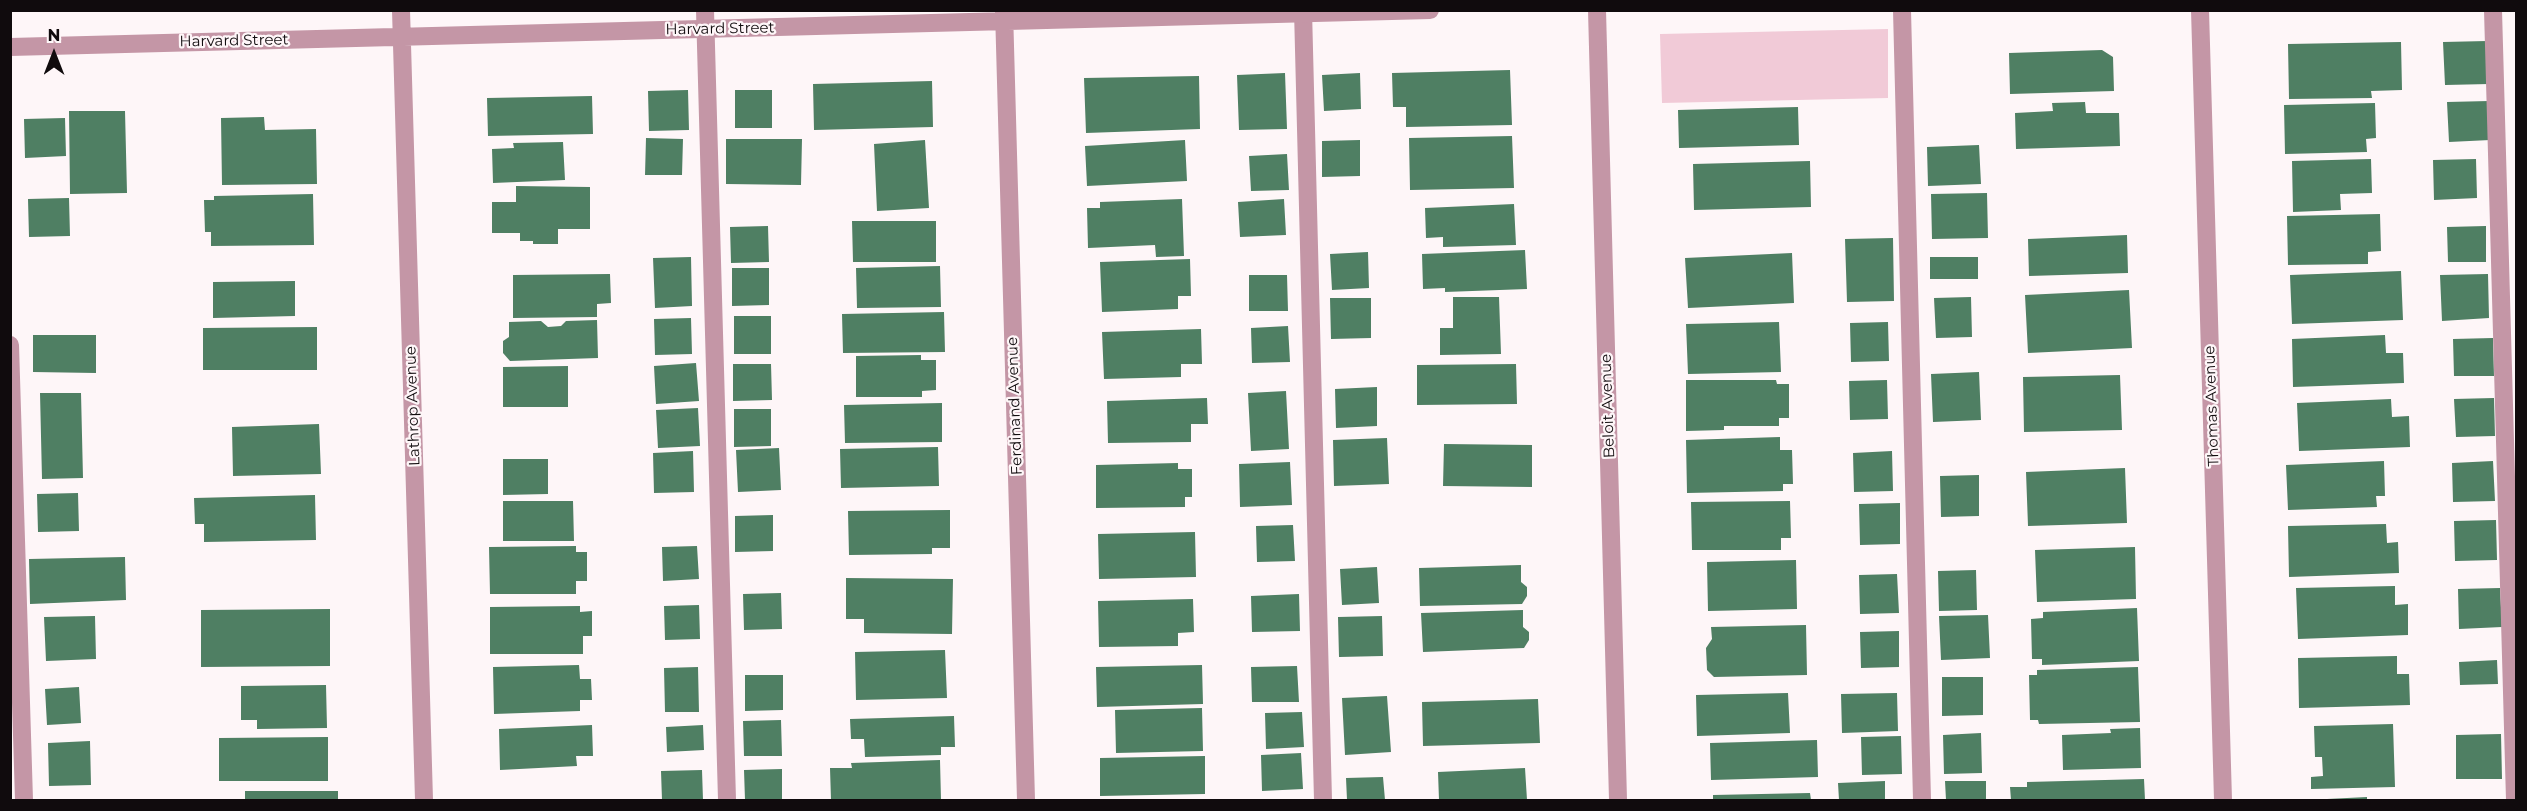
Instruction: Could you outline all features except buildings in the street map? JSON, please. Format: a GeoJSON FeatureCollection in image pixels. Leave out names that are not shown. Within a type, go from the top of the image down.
{"type":"FeatureCollection","features":[{"type":"Feature","properties":{"kind":"street","name":"Lathrop Avenue"},"geometry":{"type":"LineString","coordinates":[[401,10],[424,801]]}},
{"type":"Feature","properties":{"kind":"street"},"geometry":{"type":"LineString","coordinates":[[705,10],[727,801]]}},
{"type":"Feature","properties":{"kind":"street","name":"Harvard Street"},"geometry":{"type":"LineString","coordinates":[[10,47],[706,29],[1004,16],[1430,10]]}},
{"type":"Feature","properties":{"kind":"street","name":"Beloit Avenue"},"geometry":{"type":"LineString","coordinates":[[1597,10],[1618,801]]}},
{"type":"Feature","properties":{"kind":"street"},"geometry":{"type":"LineString","coordinates":[[1902,10],[1922,801]]}},
{"type":"Feature","properties":{"kind":"street","name":"Thomas Avenue"},"geometry":{"type":"LineString","coordinates":[[2200,10],[2223,801]]}},
{"type":"Feature","properties":{"kind":"street"},"geometry":{"type":"LineString","coordinates":[[2493,10],[2515,801]]}},
{"type":"Feature","properties":{"kind":"street"},"geometry":{"type":"LineString","coordinates":[[1303,12],[1323,801]]}},
{"type":"Feature","properties":{"kind":"street","name":"Ferdinand Avenue"},"geometry":{"type":"LineString","coordinates":[[1004,16],[1026,801]]}},
{"type":"Feature","properties":{"kind":"street"},"geometry":{"type":"LineString","coordinates":[[10,345],[24,801]]}},
{"type":"Feature","properties":{"kind":"shaded area"},"geometry":{"type":"Polygon","coordinates":[[[1888,29],[1888,98],[1662,103],[1660,34],[1888,29]]]}}]}
